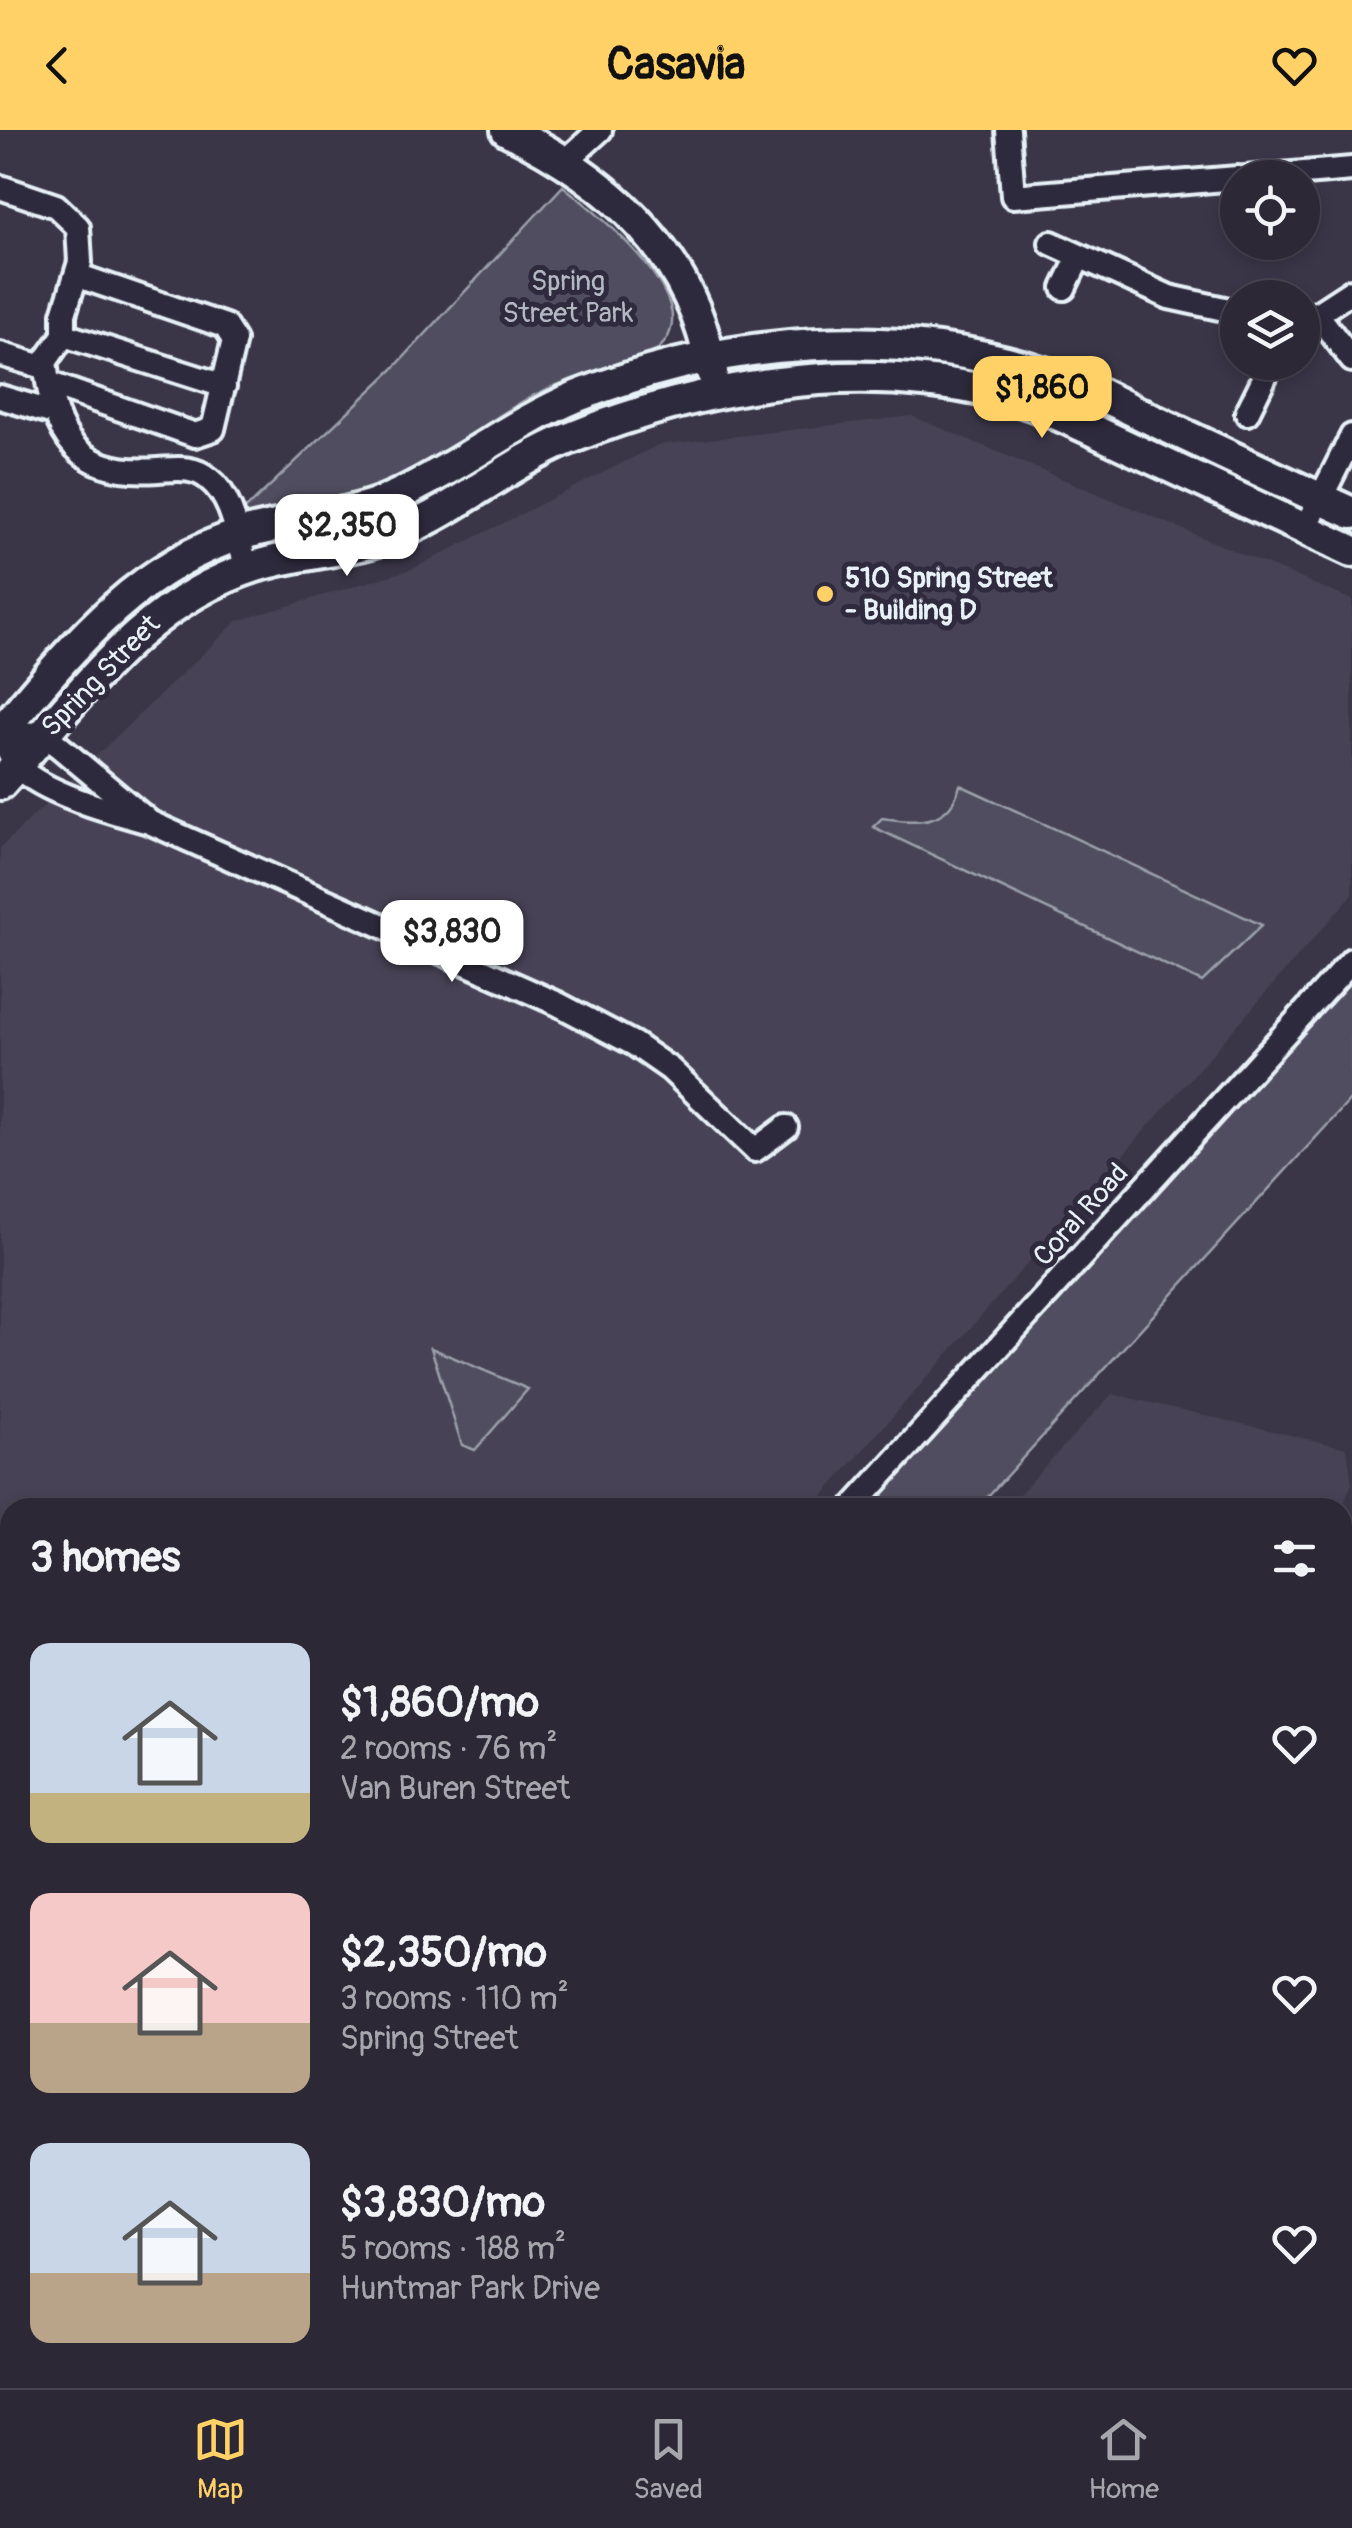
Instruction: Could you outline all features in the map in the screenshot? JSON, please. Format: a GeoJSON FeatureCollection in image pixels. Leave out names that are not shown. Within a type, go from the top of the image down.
{"type":"FeatureCollection","features":[{"type":"Feature","properties":{"kind":"main road"},"geometry":{"type":"LineString","coordinates":[[507,130],[596,180],[658,246],[695,302],[715,392]]}},
{"type":"Feature","properties":{"kind":"main road","name":"Spring Street"},"geometry":{"type":"LineString","coordinates":[[0,733],[106,614],[168,568],[236,536],[390,500],[562,404],[709,355],[855,344],[932,349],[1010,362],[1099,394],[1352,514]]}},
{"type":"Feature","properties":{"kind":"main road","name":"Spring Street"},"geometry":{"type":"LineString","coordinates":[[8,775],[98,673],[172,604],[246,570],[398,534],[564,441],[715,392],[860,378],[993,393],[1077,424],[1352,551]]}},
{"type":"Feature","properties":{"kind":"street"},"geometry":{"type":"LineString","coordinates":[[566,161],[600,130]]}},
{"type":"Feature","properties":{"kind":"street"},"geometry":{"type":"LineString","coordinates":[[1008,130],[1013,196],[1220,179]]}},
{"type":"Feature","properties":{"kind":"street"},"geometry":{"type":"LineString","coordinates":[[1320,172],[1352,169]]}},
{"type":"Feature","properties":{"kind":"street"},"geometry":{"type":"LineString","coordinates":[[0,187],[70,215],[78,227],[76,275],[64,314],[64,334],[48,376],[54,413],[71,444],[98,466],[125,473],[192,468],[211,480],[226,499],[246,570]]}},
{"type":"Feature","properties":{"kind":"street"},"geometry":{"type":"LineString","coordinates":[[1050,243],[1169,297],[1220,308]]}},
{"type":"Feature","properties":{"kind":"street"},"geometry":{"type":"LineString","coordinates":[[1064,288],[1079,257]]}},
{"type":"Feature","properties":{"kind":"street"},"geometry":{"type":"LineString","coordinates":[[0,354],[195,436],[213,429],[234,340],[226,326],[76,275]]}},
{"type":"Feature","properties":{"kind":"street"},"geometry":{"type":"LineString","coordinates":[[1320,311],[1352,291]]}},
{"type":"Feature","properties":{"kind":"street"},"geometry":{"type":"LineString","coordinates":[[1320,332],[1352,360]]}},
{"type":"Feature","properties":{"kind":"street"},"geometry":{"type":"LineString","coordinates":[[64,334],[224,386]]}},
{"type":"Feature","properties":{"kind":"street"},"geometry":{"type":"LineString","coordinates":[[1248,413],[1264,380]]}},
{"type":"Feature","properties":{"kind":"street"},"geometry":{"type":"LineString","coordinates":[[0,397],[54,413]]}},
{"type":"Feature","properties":{"kind":"street"},"geometry":{"type":"LineString","coordinates":[[1304,529],[1352,436]]}},
{"type":"Feature","properties":{"kind":"street"},"geometry":{"type":"LineString","coordinates":[[150,822],[44,734],[0,733],[8,775],[150,822],[558,1004],[634,1044],[670,1068],[755,1150],[786,1127]]}},
{"type":"Feature","properties":{"kind":"street","name":"Coral Road"},"geometry":{"type":"LineString","coordinates":[[861,1498],[1352,960]]}},
{"type":"Feature","properties":{"kind":"shaded area"},"geometry":{"type":"Polygon","coordinates":[[[912,416],[1352,600],[1352,895],[821,1498],[0,1498],[0,848],[237,621],[412,569],[658,445],[912,416]]]}},
{"type":"Feature","properties":{"kind":"shaded area"},"geometry":{"type":"Polygon","coordinates":[[[1112,1394],[1347,1448],[1352,1484],[1346,1498],[1015,1498],[1112,1394]]]}},
{"type":"Feature","properties":{"kind":"green space","name":"Spring Street Park"},"geometry":{"type":"Polygon","coordinates":[[[563,186],[616,231],[652,272],[672,314],[670,332],[663,344],[637,362],[557,385],[534,396],[426,464],[380,487],[269,510],[232,522],[392,370],[563,186]]]}},
{"type":"Feature","properties":{"kind":"green space"},"geometry":{"type":"Polygon","coordinates":[[[960,785],[1262,925],[1202,982],[873,827],[882,818],[919,821],[940,815],[949,808],[960,785]]]}},
{"type":"Feature","properties":{"kind":"green space"},"geometry":{"type":"Polygon","coordinates":[[[1352,970],[1352,1098],[986,1498],[872,1498],[1352,970]]]}},
{"type":"Feature","properties":{"kind":"green space"},"geometry":{"type":"Polygon","coordinates":[[[431,1348],[528,1389],[475,1450],[462,1445],[431,1348]]]}},
{"type":"Feature","properties":{"kind":"place","name":"510 Spring Street - Building D"},"geometry":{"type":"Point","coordinates":[825,594]}}]}
